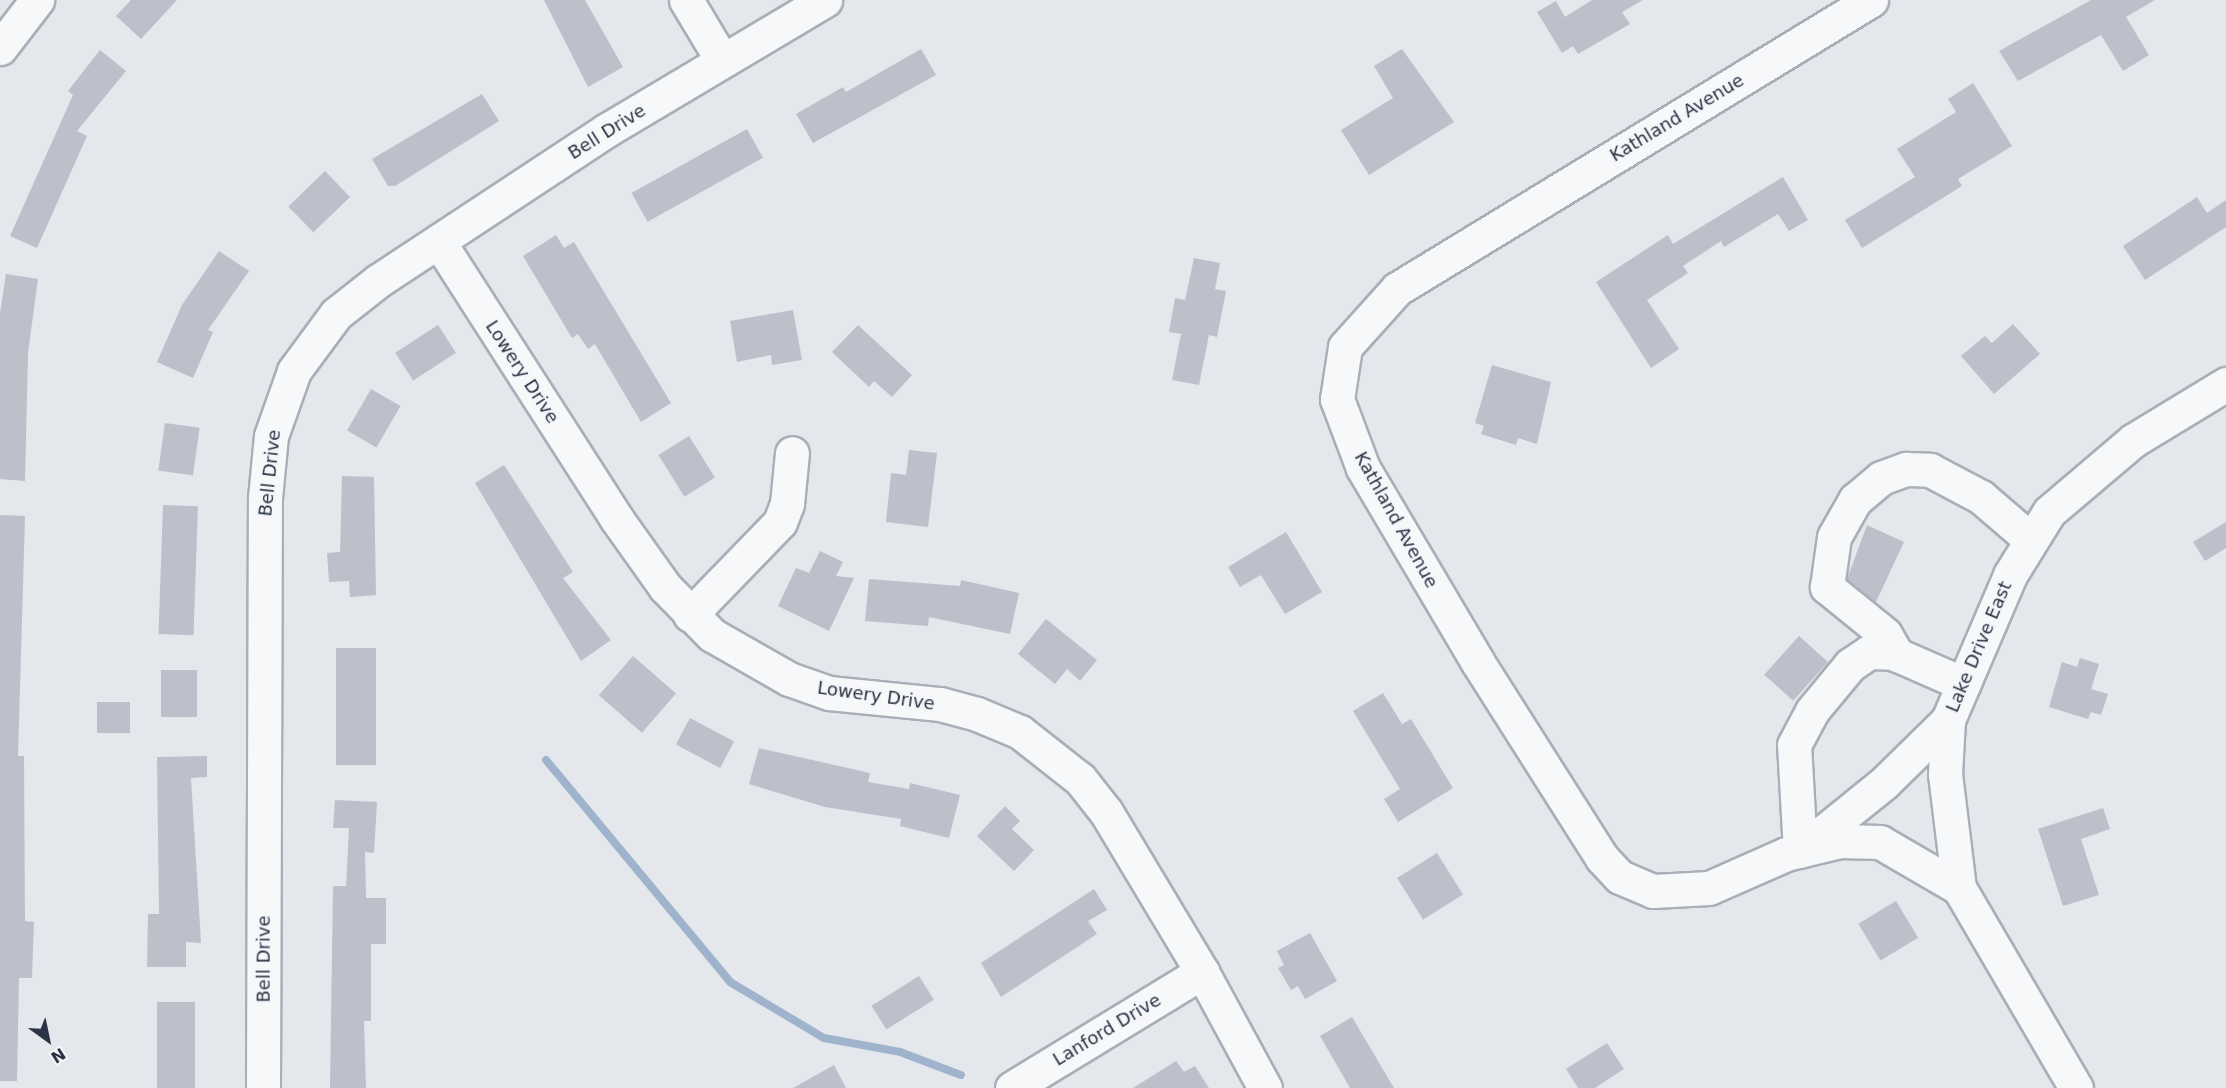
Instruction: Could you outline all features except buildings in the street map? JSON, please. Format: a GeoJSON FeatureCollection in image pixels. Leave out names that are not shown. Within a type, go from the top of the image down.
{"type":"FeatureCollection","features":[{"type":"Feature","properties":{"kind":"street"},"geometry":{"type":"LineString","coordinates":[[0,48],[37,0]]}},
{"type":"Feature","properties":{"kind":"street"},"geometry":{"type":"LineString","coordinates":[[686,0],[722,60]]}},
{"type":"Feature","properties":{"kind":"street","name":"Bell Drive"},"geometry":{"type":"LineString","coordinates":[[263,1088],[265,498],[271,436],[294,371],[336,314],[439,242],[607,130],[825,0]]}},
{"type":"Feature","properties":{"kind":"street","name":"Kathland Avenue"},"geometry":{"type":"LineString","coordinates":[[1871,0],[1397,289],[1345,347],[1337,399],[1363,468],[1477,661],[1602,858],[1620,878],[1653,891],[1708,888],[1800,851],[1840,841],[1880,842],[1959,888]]}},
{"type":"Feature","properties":{"kind":"street","name":"Lowery Drive"},"geometry":{"type":"LineString","coordinates":[[439,242],[616,518],[690,615],[744,657],[789,679],[829,693],[940,704],[977,714],[1020,732],[1053,755],[1106,812],[1202,972],[1265,1088]]}},
{"type":"Feature","properties":{"kind":"street","name":"Lake Drive East"},"geometry":{"type":"LineString","coordinates":[[2076,1088],[1959,888],[1945,774],[1948,720],[2010,575],[2049,512],[2133,440],[2226,384]]}},
{"type":"Feature","properties":{"kind":"street"},"geometry":{"type":"LineString","coordinates":[[690,615],[780,522],[787,504],[792,453]]}},
{"type":"Feature","properties":{"kind":"street"},"geometry":{"type":"LineString","coordinates":[[1897,655],[1885,634],[1827,587],[1834,537],[1855,500],[1881,478],[1906,469],[1930,470],[1981,497],[2031,540]]}},
{"type":"Feature","properties":{"kind":"street"},"geometry":{"type":"LineString","coordinates":[[1800,851],[1794,745],[1812,711],[1850,665],[1869,652],[1897,655],[1964,684]]}},
{"type":"Feature","properties":{"kind":"street"},"geometry":{"type":"LineString","coordinates":[[1800,851],[1884,783],[1948,720]]}},
{"type":"Feature","properties":{"kind":"street","name":"Lanford Drive"},"geometry":{"type":"LineString","coordinates":[[1012,1088],[1202,972]]}},
{"type":"Feature","properties":{"kind":"waterway"},"geometry":{"type":"LineString","coordinates":[[546,760],[730,982],[824,1038],[900,1052],[961,1075]]}}]}
